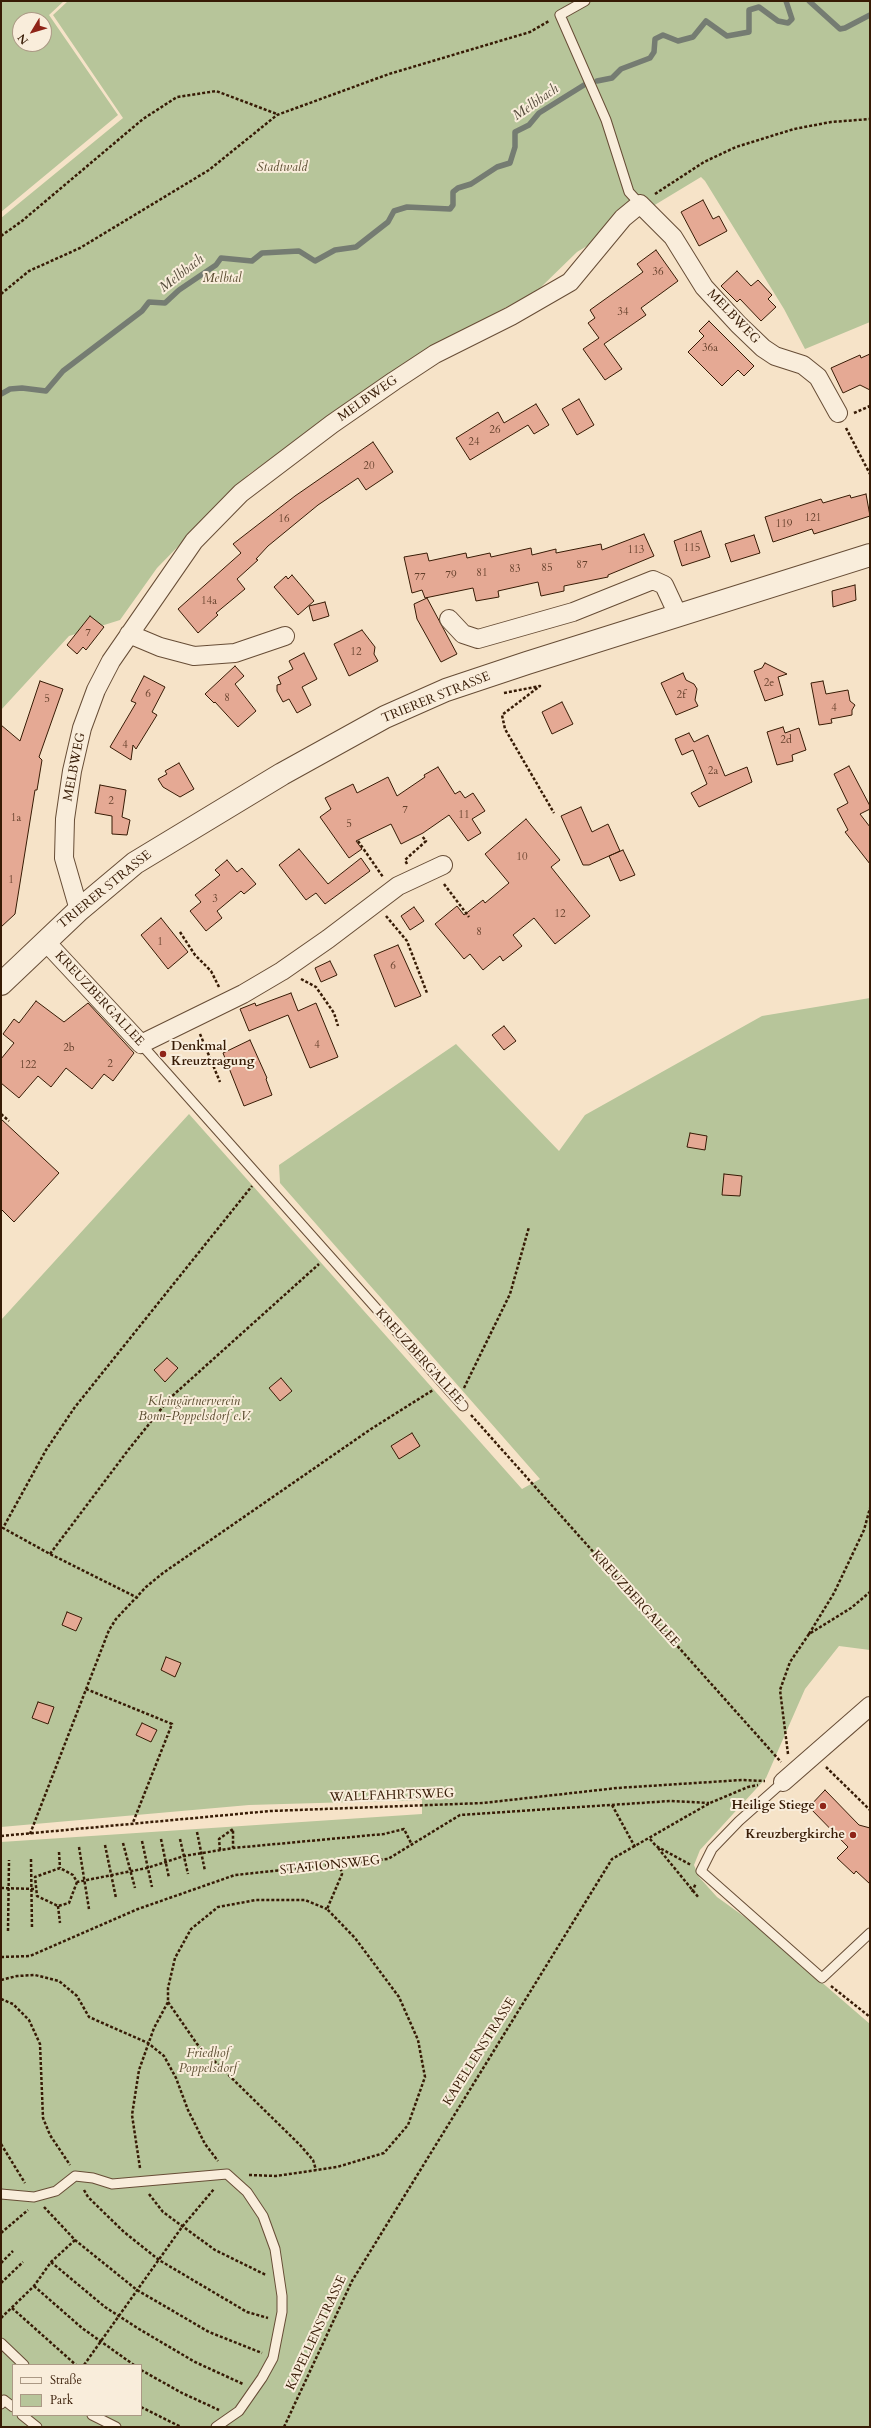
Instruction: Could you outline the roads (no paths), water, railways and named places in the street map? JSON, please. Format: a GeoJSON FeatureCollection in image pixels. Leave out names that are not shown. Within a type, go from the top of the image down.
{"type":"FeatureCollection","features":[{"type":"Feature","properties":{"kind":"street","name":"MELBWEG"},"geometry":{"type":"LineString","coordinates":[[79,910],[64,858],[66,819],[72,771],[82,728],[96,690],[111,661],[194,541],[241,493],[332,424],[435,354],[511,316],[570,282],[623,218],[640,204],[673,237],[704,287],[738,324],[763,348],[775,356],[803,365],[818,378],[838,413]]}},
{"type":"Feature","properties":{"kind":"street","name":"TRIERER STRASSE"},"geometry":{"type":"LineString","coordinates":[[1,984],[79,910],[147,855],[288,771],[385,717],[446,690],[481,678],[870,555]]}},
{"type":"Feature","properties":{"kind":"street"},"geometry":{"type":"LineString","coordinates":[[449,619],[463,634],[478,639],[573,612],[653,580],[664,586],[678,615]]}},
{"type":"Feature","properties":{"kind":"street"},"geometry":{"type":"LineString","coordinates":[[129,634],[160,647],[194,656],[235,653],[285,636]]}},
{"type":"Feature","properties":{"kind":"street"},"geometry":{"type":"LineString","coordinates":[[141,1044],[194,1019],[282,971],[393,890],[416,877],[438,868]]}},
{"type":"Feature","properties":{"kind":"street","name":"KREUZBERGALLEE"},"geometry":{"type":"LineString","coordinates":[[45,941],[141,1044]]}},
{"type":"Feature","properties":{"kind":"street"},"geometry":{"type":"LineString","coordinates":[[788,1772],[814,1754],[870,1706]]}},
{"type":"Feature","properties":{"kind":"lane","name":"MELBWEG"},"geometry":{"type":"LineString","coordinates":[[585,1],[560,15],[606,120],[629,192],[640,204]]}},
{"type":"Feature","properties":{"kind":"lane","name":"KREUZBERGALLEE"},"geometry":{"type":"LineString","coordinates":[[141,1044],[330,1257],[458,1396],[463,1406]]}},
{"type":"Feature","properties":{"kind":"lane"},"geometry":{"type":"LineString","coordinates":[[788,1772],[739,1820],[718,1844],[702,1872],[822,1978],[870,1932]]}},
{"type":"Feature","properties":{"kind":"lane"},"geometry":{"type":"LineString","coordinates":[[1,2194],[34,2197],[56,2191],[75,2176],[93,2178],[112,2184],[143,2182],[192,2175],[227,2174],[247,2192],[263,2216],[276,2249],[282,2296],[280,2322],[273,2358],[254,2389],[232,2416],[216,2427]]}},
{"type":"Feature","properties":{"kind":"lane"},"geometry":{"type":"LineString","coordinates":[[1,2343],[23,2364]]}},
{"type":"Feature","properties":{"kind":"lane"},"geometry":{"type":"LineString","coordinates":[[1,2404],[4,2400],[12,2406]]}},
{"type":"Feature","properties":{"kind":"lane"},"geometry":{"type":"LineString","coordinates":[[23,2416],[37,2427]]}},
{"type":"Feature","properties":{"kind":"lane"},"geometry":{"type":"LineString","coordinates":[[94,2416],[116,2427]]}},
{"type":"Feature","properties":{"kind":"waterway","name":"Melbbach"},"geometry":{"type":"LineString","coordinates":[[597,81],[612,78],[621,69],[650,58],[654,52],[655,39],[663,35],[678,41],[693,37],[706,21],[727,36],[749,32],[749,10],[759,7],[778,21],[788,23],[792,19],[786,1]]}},
{"type":"Feature","properties":{"kind":"waterway","name":"Melbbach"},"geometry":{"type":"LineString","coordinates":[[809,1],[840,29],[845,28],[870,15]]}},
{"type":"Feature","properties":{"kind":"waterway","name":"Melbbach"},"geometry":{"type":"LineString","coordinates":[[1,394],[10,389],[22,388],[46,391],[63,371],[142,311],[149,302],[165,303],[179,290],[216,265],[221,258],[252,261],[262,253],[299,251],[315,261],[335,250],[356,247],[388,222],[394,211],[407,207],[450,209],[453,205],[453,192],[458,188],[471,184],[497,167],[510,163],[515,147],[515,132],[529,125],[539,113],[584,85]]}},
{"type":"Feature","properties":{"kind":"place","name":"Denkmal Kreuztragung"},"geometry":{"type":"Point","coordinates":[163,1054]}},
{"type":"Feature","properties":{"kind":"place","name":"Heilige Stiege"},"geometry":{"type":"Point","coordinates":[823,1806]}},
{"type":"Feature","properties":{"kind":"place","name":"Kreuzbergkirche"},"geometry":{"type":"Point","coordinates":[853,1835]}},
{"type":"Feature","properties":{"kind":"park label","name":"Stadtwald"},"geometry":{"type":"Point","coordinates":[282,168]}},
{"type":"Feature","properties":{"kind":"park label","name":"Melbtal"},"geometry":{"type":"Point","coordinates":[222,279]}},
{"type":"Feature","properties":{"kind":"park label","name":"Kleingärtnerverein Bonn-Poppelsdorf e.V."},"geometry":{"type":"Point","coordinates":[194,1410]}},
{"type":"Feature","properties":{"kind":"park label","name":"Friedhof Poppelsdorf"},"geometry":{"type":"Point","coordinates":[208,2062]}}]}
